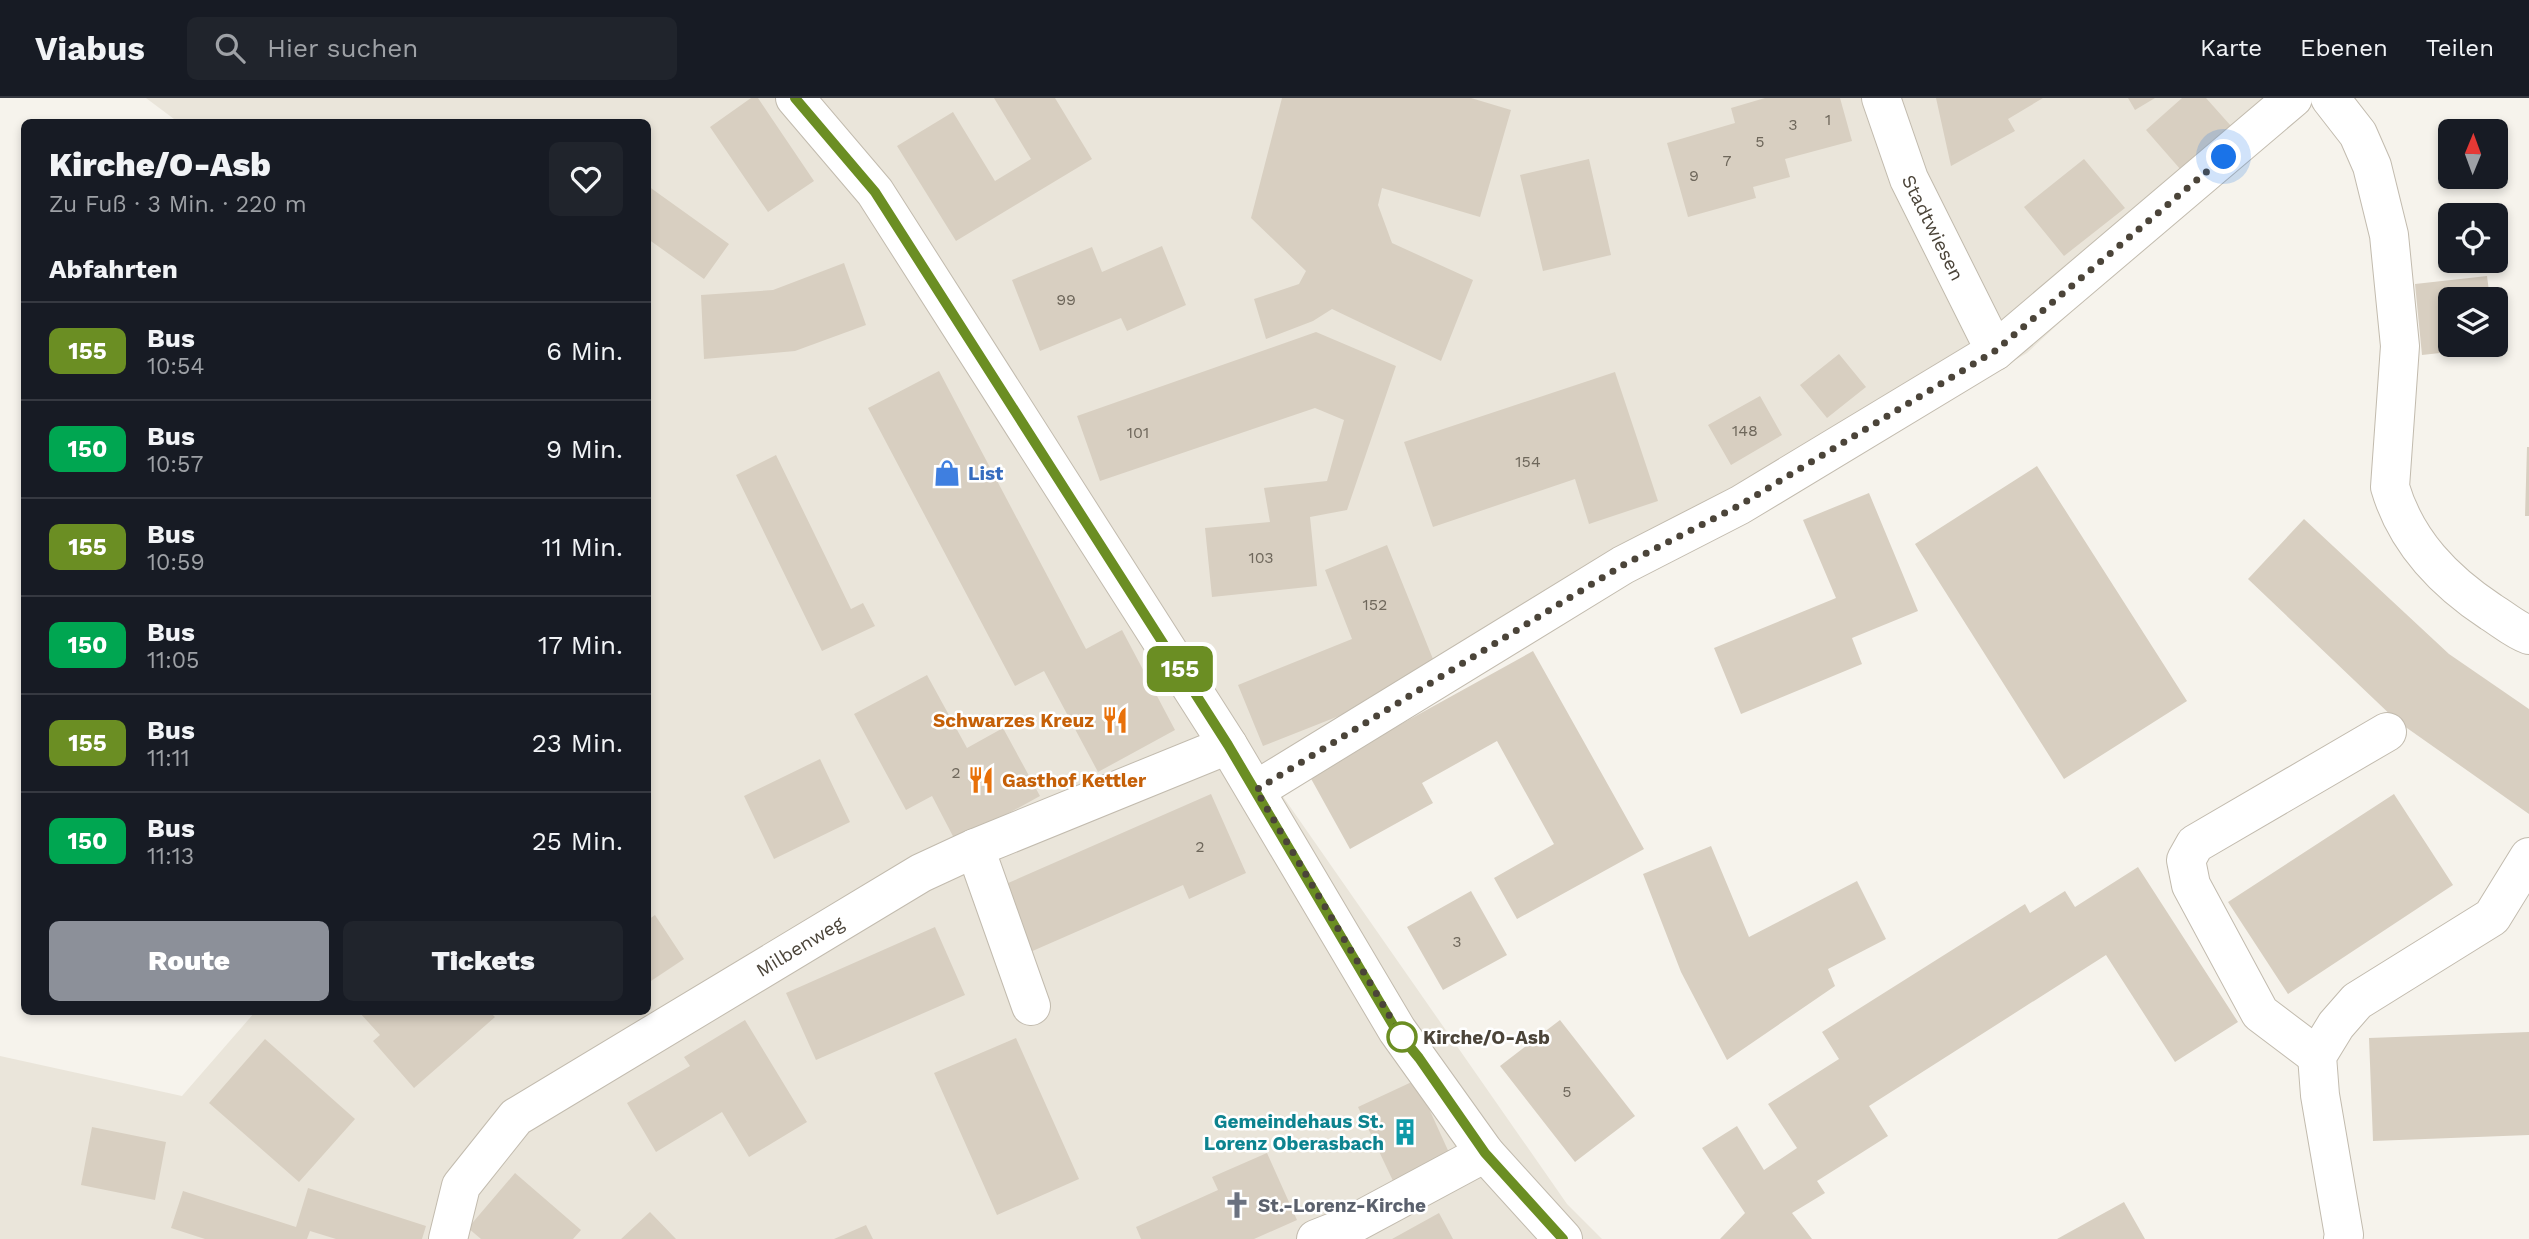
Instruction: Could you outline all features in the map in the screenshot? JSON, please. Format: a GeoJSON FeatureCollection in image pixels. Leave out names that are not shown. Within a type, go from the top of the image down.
{"type":"FeatureCollection","features":[{"type":"Feature","properties":{"kind":"street"},"geometry":{"type":"LineString","coordinates":[[795,98],[875,192],[1256,790],[1396,1030],[1419,1058],[1485,1153],[1563,1239]]}},
{"type":"Feature","properties":{"kind":"street","name":"Stadtwiesen"},"geometry":{"type":"LineString","coordinates":[[1881,98],[1909,178],[1995,351]]}},
{"type":"Feature","properties":{"kind":"street"},"geometry":{"type":"LineString","coordinates":[[2330,98],[2358,134],[2372,166],[2389,235],[2400,346],[2390,487],[2397,509],[2407,531],[2428,559],[2464,595],[2529,635]]}},
{"type":"Feature","properties":{"kind":"street"},"geometry":{"type":"LineString","coordinates":[[1256,790],[1623,565],[1740,505],[1995,351],[2287,100]]}},
{"type":"Feature","properties":{"kind":"street"},"geometry":{"type":"LineString","coordinates":[[2317,1056],[2260,1013],[2192,885],[2186,860],[2194,844],[2387,732]]}},
{"type":"Feature","properties":{"kind":"street","name":"Milbenweg"},"geometry":{"type":"LineString","coordinates":[[448,1239],[461,1186],[516,1117],[922,873],[975,848],[1228,745]]}},
{"type":"Feature","properties":{"kind":"street"},"geometry":{"type":"LineString","coordinates":[[975,848],[1031,1006]]}},
{"type":"Feature","properties":{"kind":"street"},"geometry":{"type":"LineString","coordinates":[[2343,1239],[2320,1095],[2317,1056],[2336,1025],[2357,1001],[2492,917],[2529,857]]}},
{"type":"Feature","properties":{"kind":"street"},"geometry":{"type":"LineString","coordinates":[[1316,1239],[1349,1226],[1485,1153]]}},
{"type":"Feature","properties":{"kind":"shaded area"},"geometry":{"type":"Polygon","coordinates":[[[146,98],[2301,98],[2027,353],[1277,788],[1567,1204],[1602,1239],[0,1239],[0,1056],[182,1096],[252,1015],[651,1015],[651,119],[174,119],[146,98]]]}},
{"type":"Feature","properties":{"kind":"building"},"geometry":{"type":"Polygon","coordinates":[[[751,98],[758,98],[814,181],[768,212],[710,127],[751,98]]]}},
{"type":"Feature","properties":{"kind":"building"},"geometry":{"type":"Polygon","coordinates":[[[994,98],[1055,98],[1092,159],[956,241],[897,146],[953,112],[995,181],[1031,159],[994,98]]]}},
{"type":"Feature","properties":{"kind":"building"},"geometry":{"type":"Polygon","coordinates":[[[1282,98],[1471,98],[1511,110],[1480,217],[1382,188],[1378,205],[1392,243],[1473,280],[1441,361],[1332,309],[1313,321],[1266,339],[1254,299],[1299,284],[1306,271],[1251,218],[1282,98]]]}},
{"type":"Feature","properties":{"kind":"building"},"geometry":{"type":"Polygon","coordinates":[[[1765,98],[1840,98],[1852,141],[1785,159],[1790,177],[1753,187],[1756,198],[1688,217],[1667,143],[1735,123],[1731,108],[1765,98]]]}},
{"type":"Feature","properties":{"kind":"building"},"geometry":{"type":"Polygon","coordinates":[[[1936,98],[2043,98],[2008,119],[2015,131],[1951,166],[1936,98]]]}},
{"type":"Feature","properties":{"kind":"building"},"geometry":{"type":"Polygon","coordinates":[[[2128,98],[2155,98],[2135,110],[2128,98]]]}},
{"type":"Feature","properties":{"kind":"building"},"geometry":{"type":"Polygon","coordinates":[[[2182,98],[2206,98],[2231,126],[2181,170],[2146,130],[2182,98]]]}},
{"type":"Feature","properties":{"kind":"building"},"geometry":{"type":"Polygon","coordinates":[[[1589,159],[1611,255],[1543,271],[1520,175],[1589,159]]]}},
{"type":"Feature","properties":{"kind":"building"},"geometry":{"type":"Polygon","coordinates":[[[2084,159],[2125,208],[2064,256],[2024,207],[2084,159]]]}},
{"type":"Feature","properties":{"kind":"building"},"geometry":{"type":"Polygon","coordinates":[[[651,188],[729,244],[704,279],[651,241],[651,188]]]}},
{"type":"Feature","properties":{"kind":"building"},"geometry":{"type":"Polygon","coordinates":[[[1162,246],[1186,305],[1127,331],[1121,318],[1040,351],[1012,280],[1092,247],[1102,272],[1162,246]]]}},
{"type":"Feature","properties":{"kind":"building"},"geometry":{"type":"Polygon","coordinates":[[[844,263],[866,325],[795,351],[704,359],[701,295],[773,290],[844,263]]]}},
{"type":"Feature","properties":{"kind":"building"},"geometry":{"type":"Polygon","coordinates":[[[2487,276],[2488,287],[2438,287],[2438,353],[2422,355],[2415,284],[2487,276]]]}},
{"type":"Feature","properties":{"kind":"building"},"geometry":{"type":"Polygon","coordinates":[[[1316,332],[1396,366],[1347,510],[1310,517],[1317,586],[1212,597],[1205,528],[1270,522],[1264,488],[1327,481],[1344,420],[1315,408],[1100,481],[1077,416],[1316,332]]]}},
{"type":"Feature","properties":{"kind":"building"},"geometry":{"type":"Polygon","coordinates":[[[1839,354],[1866,387],[1827,418],[1800,385],[1839,354]]]}},
{"type":"Feature","properties":{"kind":"building"},"geometry":{"type":"Polygon","coordinates":[[[939,371],[1086,649],[1122,630],[1175,730],[1098,772],[1044,671],[1015,686],[868,408],[939,371]]]}},
{"type":"Feature","properties":{"kind":"building"},"geometry":{"type":"Polygon","coordinates":[[[1615,372],[1658,501],[1589,524],[1575,479],[1433,527],[1404,442],[1615,372]]]}},
{"type":"Feature","properties":{"kind":"building"},"geometry":{"type":"Polygon","coordinates":[[[1760,396],[1782,435],[1731,465],[1708,425],[1760,396]]]}},
{"type":"Feature","properties":{"kind":"building"},"geometry":{"type":"Polygon","coordinates":[[[2527,447],[2529,516],[2525,516],[2527,447]]]}},
{"type":"Feature","properties":{"kind":"building"},"geometry":{"type":"Polygon","coordinates":[[[776,455],[851,609],[863,603],[875,626],[822,651],[736,475],[776,455]]]}},
{"type":"Feature","properties":{"kind":"building"},"geometry":{"type":"Polygon","coordinates":[[[2037,466],[2187,701],[2064,779],[1915,544],[2037,466]]]}},
{"type":"Feature","properties":{"kind":"building"},"geometry":{"type":"Polygon","coordinates":[[[1869,493],[1918,611],[1852,638],[1862,664],[1741,714],[1714,648],[1836,598],[1803,520],[1869,493]]]}},
{"type":"Feature","properties":{"kind":"building"},"geometry":{"type":"Polygon","coordinates":[[[2304,519],[2449,654],[2529,709],[2529,814],[2397,721],[2248,579],[2304,519]]]}},
{"type":"Feature","properties":{"kind":"building"},"geometry":{"type":"Polygon","coordinates":[[[1387,545],[1437,669],[1377,701],[1263,746],[1238,685],[1352,639],[1325,570],[1387,545]]]}},
{"type":"Feature","properties":{"kind":"building"},"geometry":{"type":"Polygon","coordinates":[[[1533,651],[1644,849],[1517,919],[1494,878],[1554,844],[1497,741],[1422,783],[1433,803],[1350,849],[1309,775],[1533,651]]]}},
{"type":"Feature","properties":{"kind":"building"},"geometry":{"type":"Polygon","coordinates":[[[927,675],[967,748],[1003,728],[1040,796],[956,842],[932,796],[906,810],[854,714],[927,675]]]}},
{"type":"Feature","properties":{"kind":"building"},"geometry":{"type":"Polygon","coordinates":[[[820,759],[850,822],[774,859],[744,796],[820,759]]]}},
{"type":"Feature","properties":{"kind":"building"},"geometry":{"type":"Polygon","coordinates":[[[1211,794],[1246,873],[1189,899],[1183,885],[1028,953],[999,887],[1211,794]]]}},
{"type":"Feature","properties":{"kind":"building"},"geometry":{"type":"Polygon","coordinates":[[[2394,794],[2453,885],[2288,994],[2228,902],[2394,794]]]}},
{"type":"Feature","properties":{"kind":"building"},"geometry":{"type":"Polygon","coordinates":[[[1711,846],[1749,937],[1857,881],[1886,939],[1828,969],[1835,986],[1727,1060],[1681,972],[1643,874],[1711,846]]]}},
{"type":"Feature","properties":{"kind":"building"},"geometry":{"type":"Polygon","coordinates":[[[2138,867],[2238,1022],[2175,1062],[2106,955],[1869,1106],[1888,1136],[1817,1181],[1825,1193],[1792,1213],[1812,1239],[1720,1239],[1745,1213],[1702,1148],[1737,1126],[1764,1170],[1797,1148],[1768,1104],[1839,1059],[1822,1032],[2025,904],[2030,913],[2065,891],[2075,907],[2138,867]]]}},
{"type":"Feature","properties":{"kind":"building"},"geometry":{"type":"Polygon","coordinates":[[[1471,891],[1507,955],[1443,990],[1407,927],[1471,891]]]}},
{"type":"Feature","properties":{"kind":"building"},"geometry":{"type":"Polygon","coordinates":[[[655,915],[684,959],[651,981],[651,918],[655,915]]]}},
{"type":"Feature","properties":{"kind":"building"},"geometry":{"type":"Polygon","coordinates":[[[935,927],[965,995],[816,1060],[786,993],[935,927]]]}},
{"type":"Feature","properties":{"kind":"building"},"geometry":{"type":"Polygon","coordinates":[[[362,1015],[495,1017],[414,1088],[373,1041],[380,1035],[362,1015]]]}},
{"type":"Feature","properties":{"kind":"building"},"geometry":{"type":"Polygon","coordinates":[[[745,1020],[807,1122],[749,1157],[722,1112],[656,1152],[627,1103],[690,1066],[684,1057],[745,1020]]]}},
{"type":"Feature","properties":{"kind":"building"},"geometry":{"type":"Polygon","coordinates":[[[1560,1020],[1635,1116],[1575,1162],[1500,1066],[1560,1020]]]}},
{"type":"Feature","properties":{"kind":"building"},"geometry":{"type":"Polygon","coordinates":[[[2529,1032],[2529,1135],[2373,1141],[2369,1038],[2529,1032]]]}},
{"type":"Feature","properties":{"kind":"building"},"geometry":{"type":"Polygon","coordinates":[[[1016,1038],[1079,1179],[997,1215],[934,1073],[1016,1038]]]}},
{"type":"Feature","properties":{"kind":"building"},"geometry":{"type":"Polygon","coordinates":[[[265,1039],[355,1119],[299,1182],[209,1103],[265,1039]]]}},
{"type":"Feature","properties":{"kind":"building","name":"Gemeindehaus St. Lorenz Oberasbach"},"geometry":{"type":"Polygon","coordinates":[[[1416,1080],[1451,1157],[1394,1183],[1358,1107],[1416,1080]]]}},
{"type":"Feature","properties":{"kind":"building"},"geometry":{"type":"Polygon","coordinates":[[[92,1127],[166,1142],[155,1200],[81,1185],[92,1127]]]}},
{"type":"Feature","properties":{"kind":"building","name":"St.-Lorenz-Kirche"},"geometry":{"type":"Polygon","coordinates":[[[1267,1153],[1297,1220],[1254,1239],[1141,1239],[1136,1227],[1218,1190],[1212,1177],[1267,1153]]]}},
{"type":"Feature","properties":{"kind":"building"},"geometry":{"type":"Polygon","coordinates":[[[515,1173],[581,1230],[573,1239],[481,1239],[468,1228],[515,1173]]]}},
{"type":"Feature","properties":{"kind":"building"},"geometry":{"type":"Polygon","coordinates":[[[308,1188],[426,1226],[422,1239],[336,1239],[310,1231],[307,1239],[205,1239],[171,1228],[183,1191],[296,1227],[308,1188]]]}},
{"type":"Feature","properties":{"kind":"building"},"geometry":{"type":"Polygon","coordinates":[[[2124,1202],[2145,1239],[2057,1239],[2124,1202]]]}},
{"type":"Feature","properties":{"kind":"building"},"geometry":{"type":"Polygon","coordinates":[[[650,1212],[676,1239],[621,1239],[650,1212]]]}},
{"type":"Feature","properties":{"kind":"building"},"geometry":{"type":"Polygon","coordinates":[[[1439,1213],[1453,1239],[1392,1239],[1439,1213]]]}},
{"type":"Feature","properties":{"kind":"building"},"geometry":{"type":"Polygon","coordinates":[[[866,1225],[873,1239],[834,1239],[866,1225]]]}},
{"type":"Feature","properties":{"kind":"bus line","name":"155"},"geometry":{"type":"LineString","coordinates":[[795,98],[875,192],[1256,790],[1396,1030],[1419,1058],[1485,1153],[1563,1239]]}},
{"type":"Feature","properties":{"kind":"place","name":"List"},"geometry":{"type":"Point","coordinates":[947,473]}},
{"type":"Feature","properties":{"kind":"place","name":"Schwarzes Kreuz"},"geometry":{"type":"Point","coordinates":[1115,720]}},
{"type":"Feature","properties":{"kind":"place","name":"Gasthof Kettler"},"geometry":{"type":"Point","coordinates":[981,780]}},
{"type":"Feature","properties":{"kind":"place","name":"Kirche/O-Asb"},"geometry":{"type":"Point","coordinates":[1402,1037]}},
{"type":"Feature","properties":{"kind":"place","name":"Gemeindehaus St. Lorenz Oberasbach"},"geometry":{"type":"Point","coordinates":[1405,1132]}},
{"type":"Feature","properties":{"kind":"place","name":"St.-Lorenz-Kirche"},"geometry":{"type":"Point","coordinates":[1237,1205]}},
{"type":"Feature","properties":{"kind":"route"},"geometry":{"type":"LineString","coordinates":[[1402,1037],[1256,790],[1623,565],[1740,505],[1995,351],[2224,157]]}}]}
